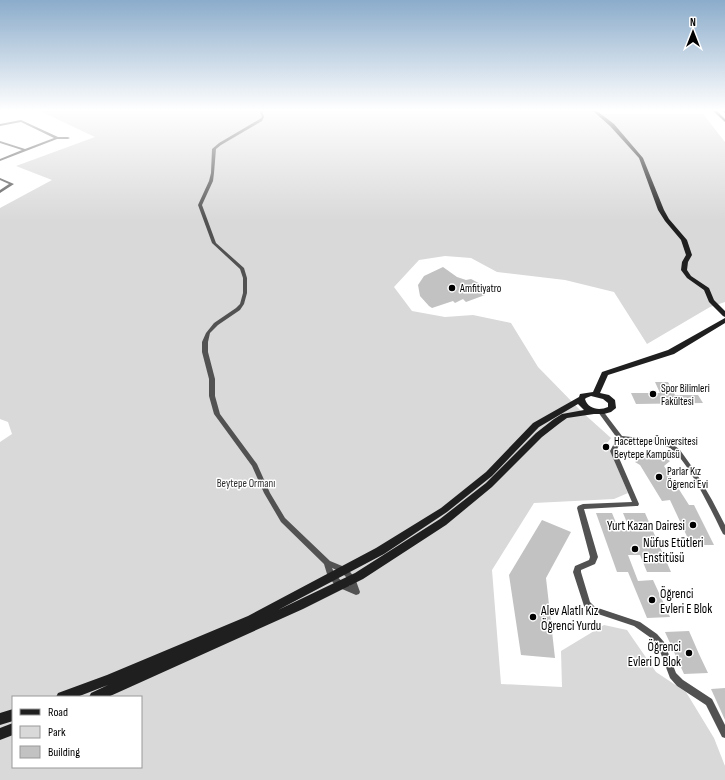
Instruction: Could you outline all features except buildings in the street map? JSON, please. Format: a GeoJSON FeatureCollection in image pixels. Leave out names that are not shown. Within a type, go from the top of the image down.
{"type":"FeatureCollection","features":[{"type":"Feature","properties":{"kind":"main road"},"geometry":{"type":"LineString","coordinates":[[632,147],[641,158],[661,210],[667,220],[684,240],[689,255],[685,262],[684,270],[689,277],[707,289],[711,301],[725,315]]}},
{"type":"Feature","properties":{"kind":"main road"},"geometry":{"type":"LineString","coordinates":[[596,394],[605,374],[671,352],[725,320]]}},
{"type":"Feature","properties":{"kind":"main road"},"geometry":{"type":"LineString","coordinates":[[65,696],[111,679],[252,619],[380,551],[444,510],[489,474],[536,425],[586,395],[596,394],[606,397],[613,405],[609,410],[565,416],[557,421],[539,435],[490,485],[443,522],[352,580],[299,606],[97,696]]}},
{"type":"Feature","properties":{"kind":"main road"},"geometry":{"type":"LineString","coordinates":[[582,398],[583,405],[598,412]]}},
{"type":"Feature","properties":{"kind":"main road"},"geometry":{"type":"LineString","coordinates":[[0,719],[12,715]]}},
{"type":"Feature","properties":{"kind":"main road"},"geometry":{"type":"LineString","coordinates":[[0,734],[12,729]]}},
{"type":"Feature","properties":{"kind":"street"},"geometry":{"type":"LineString","coordinates":[[18,147],[26,150]]}},
{"type":"Feature","properties":{"kind":"street"},"geometry":{"type":"LineString","coordinates":[[0,160],[33,147]]}},
{"type":"Feature","properties":{"kind":"street"},"geometry":{"type":"LineString","coordinates":[[216,147],[214,149],[214,172],[209,189],[200,205],[214,243],[242,269],[245,278],[245,294],[242,304],[238,309],[216,324],[208,333],[205,342],[205,352],[212,379],[212,396],[217,414],[255,465],[267,493],[283,520],[327,563],[344,570],[352,580]]}},
{"type":"Feature","properties":{"kind":"street"},"geometry":{"type":"LineString","coordinates":[[0,179],[12,184],[0,192]]}},
{"type":"Feature","properties":{"kind":"street"},"geometry":{"type":"LineString","coordinates":[[598,412],[620,438],[661,443],[676,449],[715,511],[725,532]]}},
{"type":"Feature","properties":{"kind":"street"},"geometry":{"type":"LineString","coordinates":[[620,438],[613,451],[636,504],[583,506],[580,508],[594,557],[592,562],[578,568],[577,572],[584,598],[592,609],[637,624],[654,636],[661,644],[673,675],[680,683],[709,702],[725,734]]}},
{"type":"Feature","properties":{"kind":"street"},"geometry":{"type":"LineString","coordinates":[[327,563],[331,577],[340,585]]}},
{"type":"Feature","properties":{"kind":"green space","name":"Beytepe Ormanı"},"geometry":{"type":"Polygon","coordinates":[[[67,147],[725,147],[725,302],[710,307],[647,344],[614,292],[565,280],[497,272],[471,258],[445,256],[419,260],[394,287],[412,311],[445,317],[473,315],[511,323],[538,367],[582,412],[611,438],[607,443],[628,493],[614,499],[534,503],[492,570],[501,684],[562,687],[561,651],[604,625],[627,630],[656,672],[686,692],[714,738],[725,766],[725,780],[0,780],[0,442],[12,434],[8,422],[0,419],[0,208],[52,180],[16,166],[67,147]]]}},
{"type":"Feature","properties":{"kind":"place","name":"Amfitiyatro"},"geometry":{"type":"Point","coordinates":[452,288]}},
{"type":"Feature","properties":{"kind":"place","name":"Spor Bilimleri Fakültesi"},"geometry":{"type":"Point","coordinates":[653,394]}},
{"type":"Feature","properties":{"kind":"place","name":"Hacettepe Üniversitesi Beytepe Kampüsü"},"geometry":{"type":"Point","coordinates":[606,447]}},
{"type":"Feature","properties":{"kind":"place","name":"Parlar Kız Öğrenci Evi"},"geometry":{"type":"Point","coordinates":[659,477]}},
{"type":"Feature","properties":{"kind":"place","name":"Yurt Kazan Dairesi"},"geometry":{"type":"Point","coordinates":[693,525]}},
{"type":"Feature","properties":{"kind":"place","name":"Nüfus Etütleri Enstitüsü"},"geometry":{"type":"Point","coordinates":[635,549]}},
{"type":"Feature","properties":{"kind":"place","name":"Öğrenci Evleri E Blok"},"geometry":{"type":"Point","coordinates":[652,600]}},
{"type":"Feature","properties":{"kind":"place","name":"Alev Alatlı Kız Öğrenci Yurdu"},"geometry":{"type":"Point","coordinates":[533,617]}},
{"type":"Feature","properties":{"kind":"place","name":"Öğrenci Evleri D Blok"},"geometry":{"type":"Point","coordinates":[689,653]}}]}
